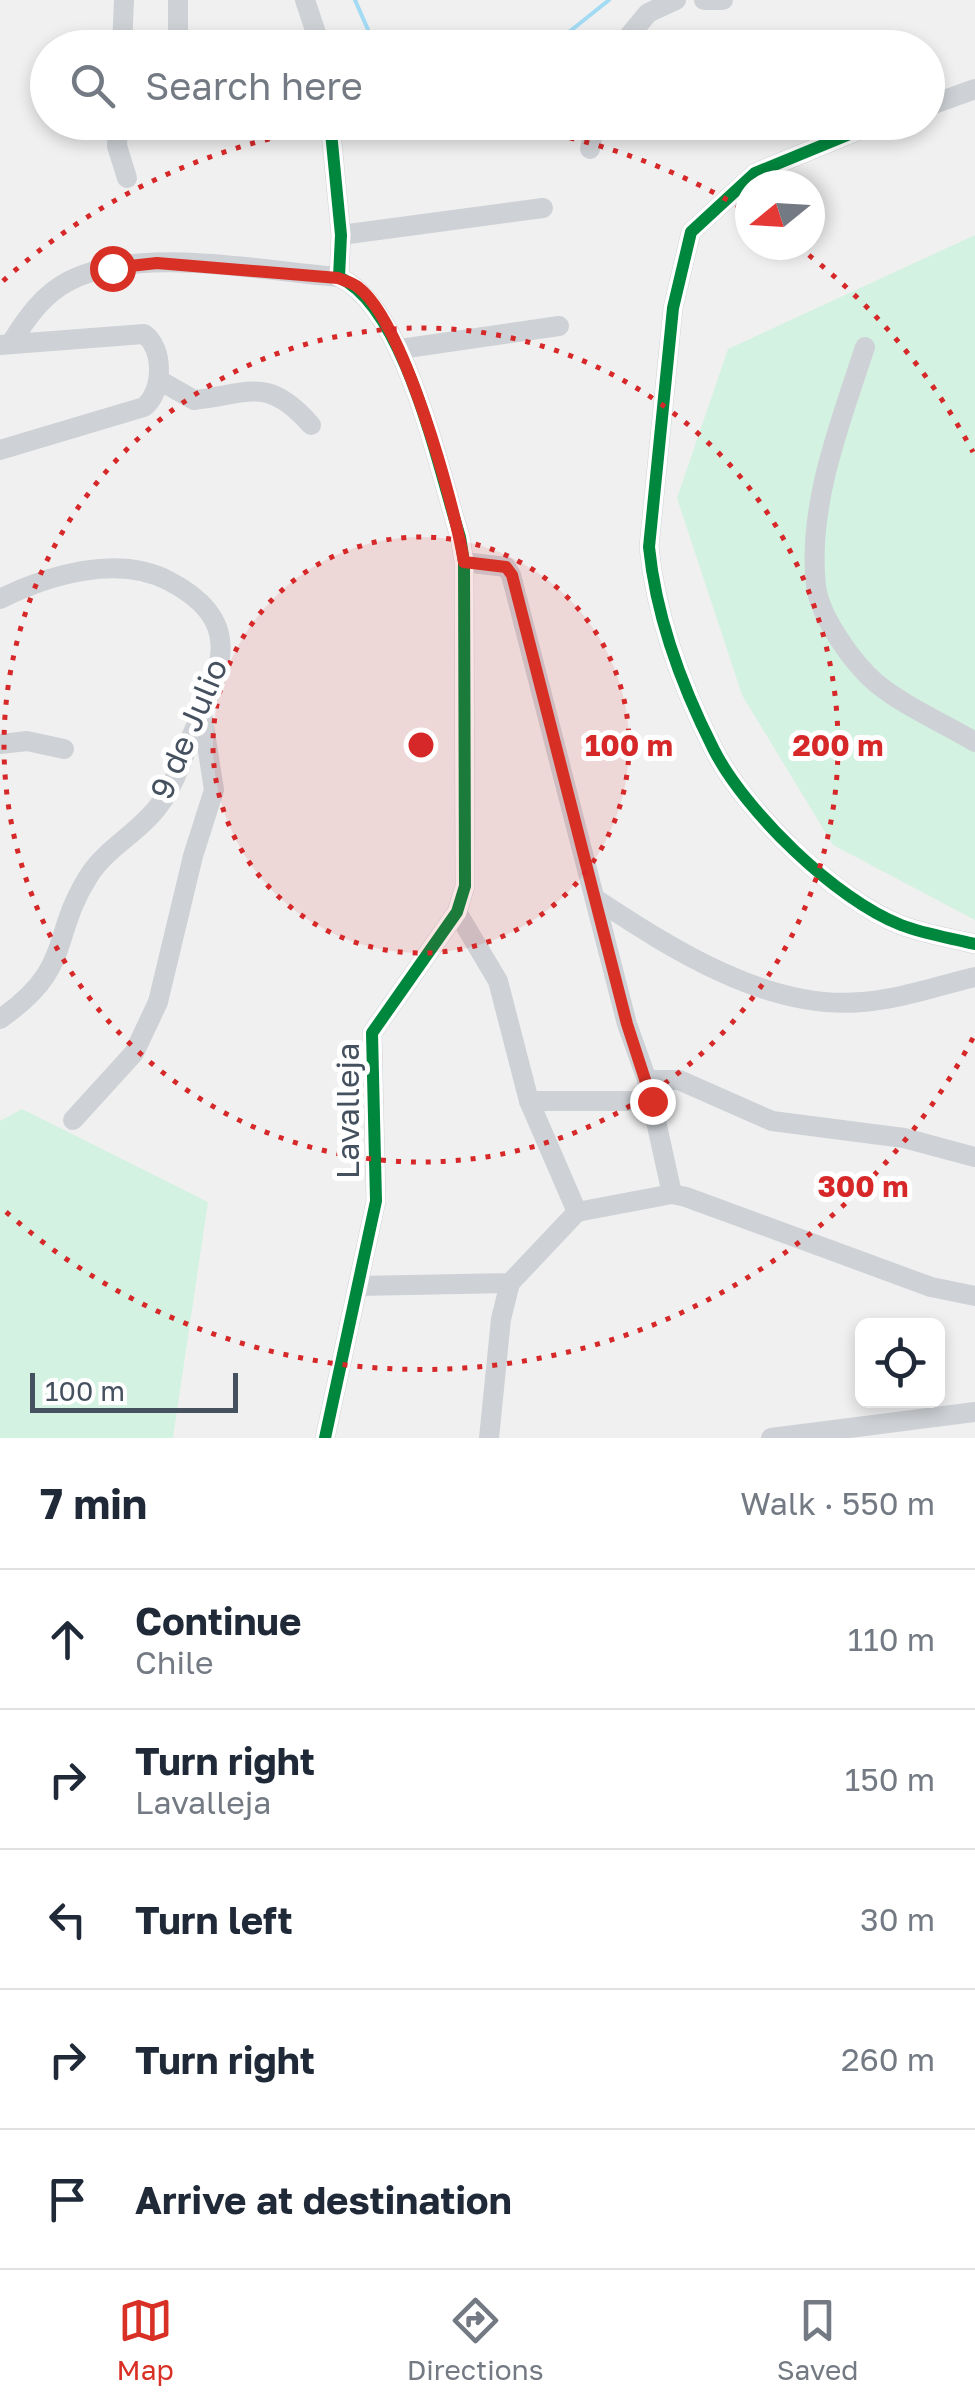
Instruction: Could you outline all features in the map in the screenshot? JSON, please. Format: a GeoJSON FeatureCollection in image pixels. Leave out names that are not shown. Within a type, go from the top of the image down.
{"type":"FeatureCollection","features":[{"type":"Feature","properties":{"kind":"street"},"geometry":{"type":"LineString","coordinates":[[123,30],[124,0]]}},
{"type":"Feature","properties":{"kind":"street"},"geometry":{"type":"LineString","coordinates":[[178,0],[178,30]]}},
{"type":"Feature","properties":{"kind":"street"},"geometry":{"type":"LineString","coordinates":[[306,0],[315,30]]}},
{"type":"Feature","properties":{"kind":"street"},"geometry":{"type":"LineString","coordinates":[[704,0],[723,0]]}},
{"type":"Feature","properties":{"kind":"street"},"geometry":{"type":"LineString","coordinates":[[637,30],[667,1]]}},
{"type":"Feature","properties":{"kind":"street"},"geometry":{"type":"LineString","coordinates":[[945,100],[975,89]]}},
{"type":"Feature","properties":{"kind":"street"},"geometry":{"type":"LineString","coordinates":[[117,140],[127,178]]}},
{"type":"Feature","properties":{"kind":"street"},"geometry":{"type":"LineString","coordinates":[[6,344],[65,282],[89,272],[157,263],[338,278],[341,235],[332,140]]}},
{"type":"Feature","properties":{"kind":"street"},"geometry":{"type":"LineString","coordinates":[[590,148],[592,140]]}},
{"type":"Feature","properties":{"kind":"street"},"geometry":{"type":"LineString","coordinates":[[836,140],[754,174],[691,232],[674,308],[650,547],[652,574],[678,666],[715,752],[747,797],[798,852],[866,907],[901,925],[975,944]]}},
{"type":"Feature","properties":{"kind":"street"},"geometry":{"type":"LineString","coordinates":[[341,235],[543,208]]}},
{"type":"Feature","properties":{"kind":"street","name":"Lavalleja"},"geometry":{"type":"LineString","coordinates":[[325,1438],[376,1201],[372,1033],[457,912],[465,886],[464,562],[400,348],[358,286],[338,278]]}},
{"type":"Feature","properties":{"kind":"street"},"geometry":{"type":"LineString","coordinates":[[400,348],[559,326]]}},
{"type":"Feature","properties":{"kind":"street"},"geometry":{"type":"LineString","coordinates":[[0,450],[144,407],[153,400],[159,380],[154,345],[144,334],[6,344]]}},
{"type":"Feature","properties":{"kind":"street"},"geometry":{"type":"LineString","coordinates":[[865,346],[830,458],[818,524],[816,588],[850,653],[876,682],[975,742]]}},
{"type":"Feature","properties":{"kind":"street"},"geometry":{"type":"LineString","coordinates":[[159,380],[194,400],[239,389],[274,396],[294,406],[312,425]]}},
{"type":"Feature","properties":{"kind":"street"},"geometry":{"type":"LineString","coordinates":[[464,562],[506,567],[512,575],[627,1024],[650,1090],[672,1194]]}},
{"type":"Feature","properties":{"kind":"street","name":"9 de Julio"},"geometry":{"type":"LineString","coordinates":[[0,599],[90,570],[148,572],[171,582],[204,607],[218,626],[224,648],[202,713],[160,804],[92,872],[46,978],[0,1019]]}},
{"type":"Feature","properties":{"kind":"street"},"geometry":{"type":"LineString","coordinates":[[74,1120],[134,1053],[158,1002],[193,856],[214,790],[202,713]]}},
{"type":"Feature","properties":{"kind":"street"},"geometry":{"type":"LineString","coordinates":[[0,744],[27,741],[64,748]]}},
{"type":"Feature","properties":{"kind":"street"},"geometry":{"type":"LineString","coordinates":[[598,901],[649,934],[734,979],[808,998],[859,1002],[975,977]]}},
{"type":"Feature","properties":{"kind":"street"},"geometry":{"type":"LineString","coordinates":[[457,912],[498,981],[529,1101],[577,1212]]}},
{"type":"Feature","properties":{"kind":"street"},"geometry":{"type":"LineString","coordinates":[[529,1101],[650,1090],[678,1080],[772,1121],[904,1138],[975,1157]]}},
{"type":"Feature","properties":{"kind":"street"},"geometry":{"type":"LineString","coordinates":[[489,1438],[510,1283],[577,1212],[672,1194],[931,1287],[975,1296]]}},
{"type":"Feature","properties":{"kind":"street"},"geometry":{"type":"LineString","coordinates":[[358,1286],[510,1283]]}},
{"type":"Feature","properties":{"kind":"street"},"geometry":{"type":"LineString","coordinates":[[771,1438],[975,1412]]}},
{"type":"Feature","properties":{"kind":"green space"},"geometry":{"type":"Polygon","coordinates":[[[975,235],[975,920],[833,845],[742,695],[677,498],[728,349],[975,235]]]}},
{"type":"Feature","properties":{"kind":"green space"},"geometry":{"type":"Polygon","coordinates":[[[22,1109],[208,1202],[173,1438],[0,1438],[0,1121],[22,1109]]]}},
{"type":"Feature","properties":{"kind":"waterway"},"geometry":{"type":"LineString","coordinates":[[355,0],[368,30]]}},
{"type":"Feature","properties":{"kind":"waterway"},"geometry":{"type":"LineString","coordinates":[[572,30],[609,0]]}},
{"type":"Feature","properties":{"kind":"cycle path"},"geometry":{"type":"LineString","coordinates":[[325,1438],[376,1201],[372,1033],[457,912],[465,886],[464,562],[460,537],[430,433],[401,355],[363,295],[339,277],[341,235],[332,140]]}},
{"type":"Feature","properties":{"kind":"cycle path"},"geometry":{"type":"LineString","coordinates":[[835,140],[755,173],[691,232],[673,308],[649,547],[652,573],[664,625],[691,702],[714,750],[747,800],[795,851],[849,896],[910,928],[975,944]]}},
{"type":"Feature","properties":{"kind":"route"},"geometry":{"type":"LineString","coordinates":[[112,268],[157,263],[338,278],[358,286],[372,302],[400,348],[460,537],[464,562],[506,567],[512,575],[627,1024],[652,1101]]}}]}
